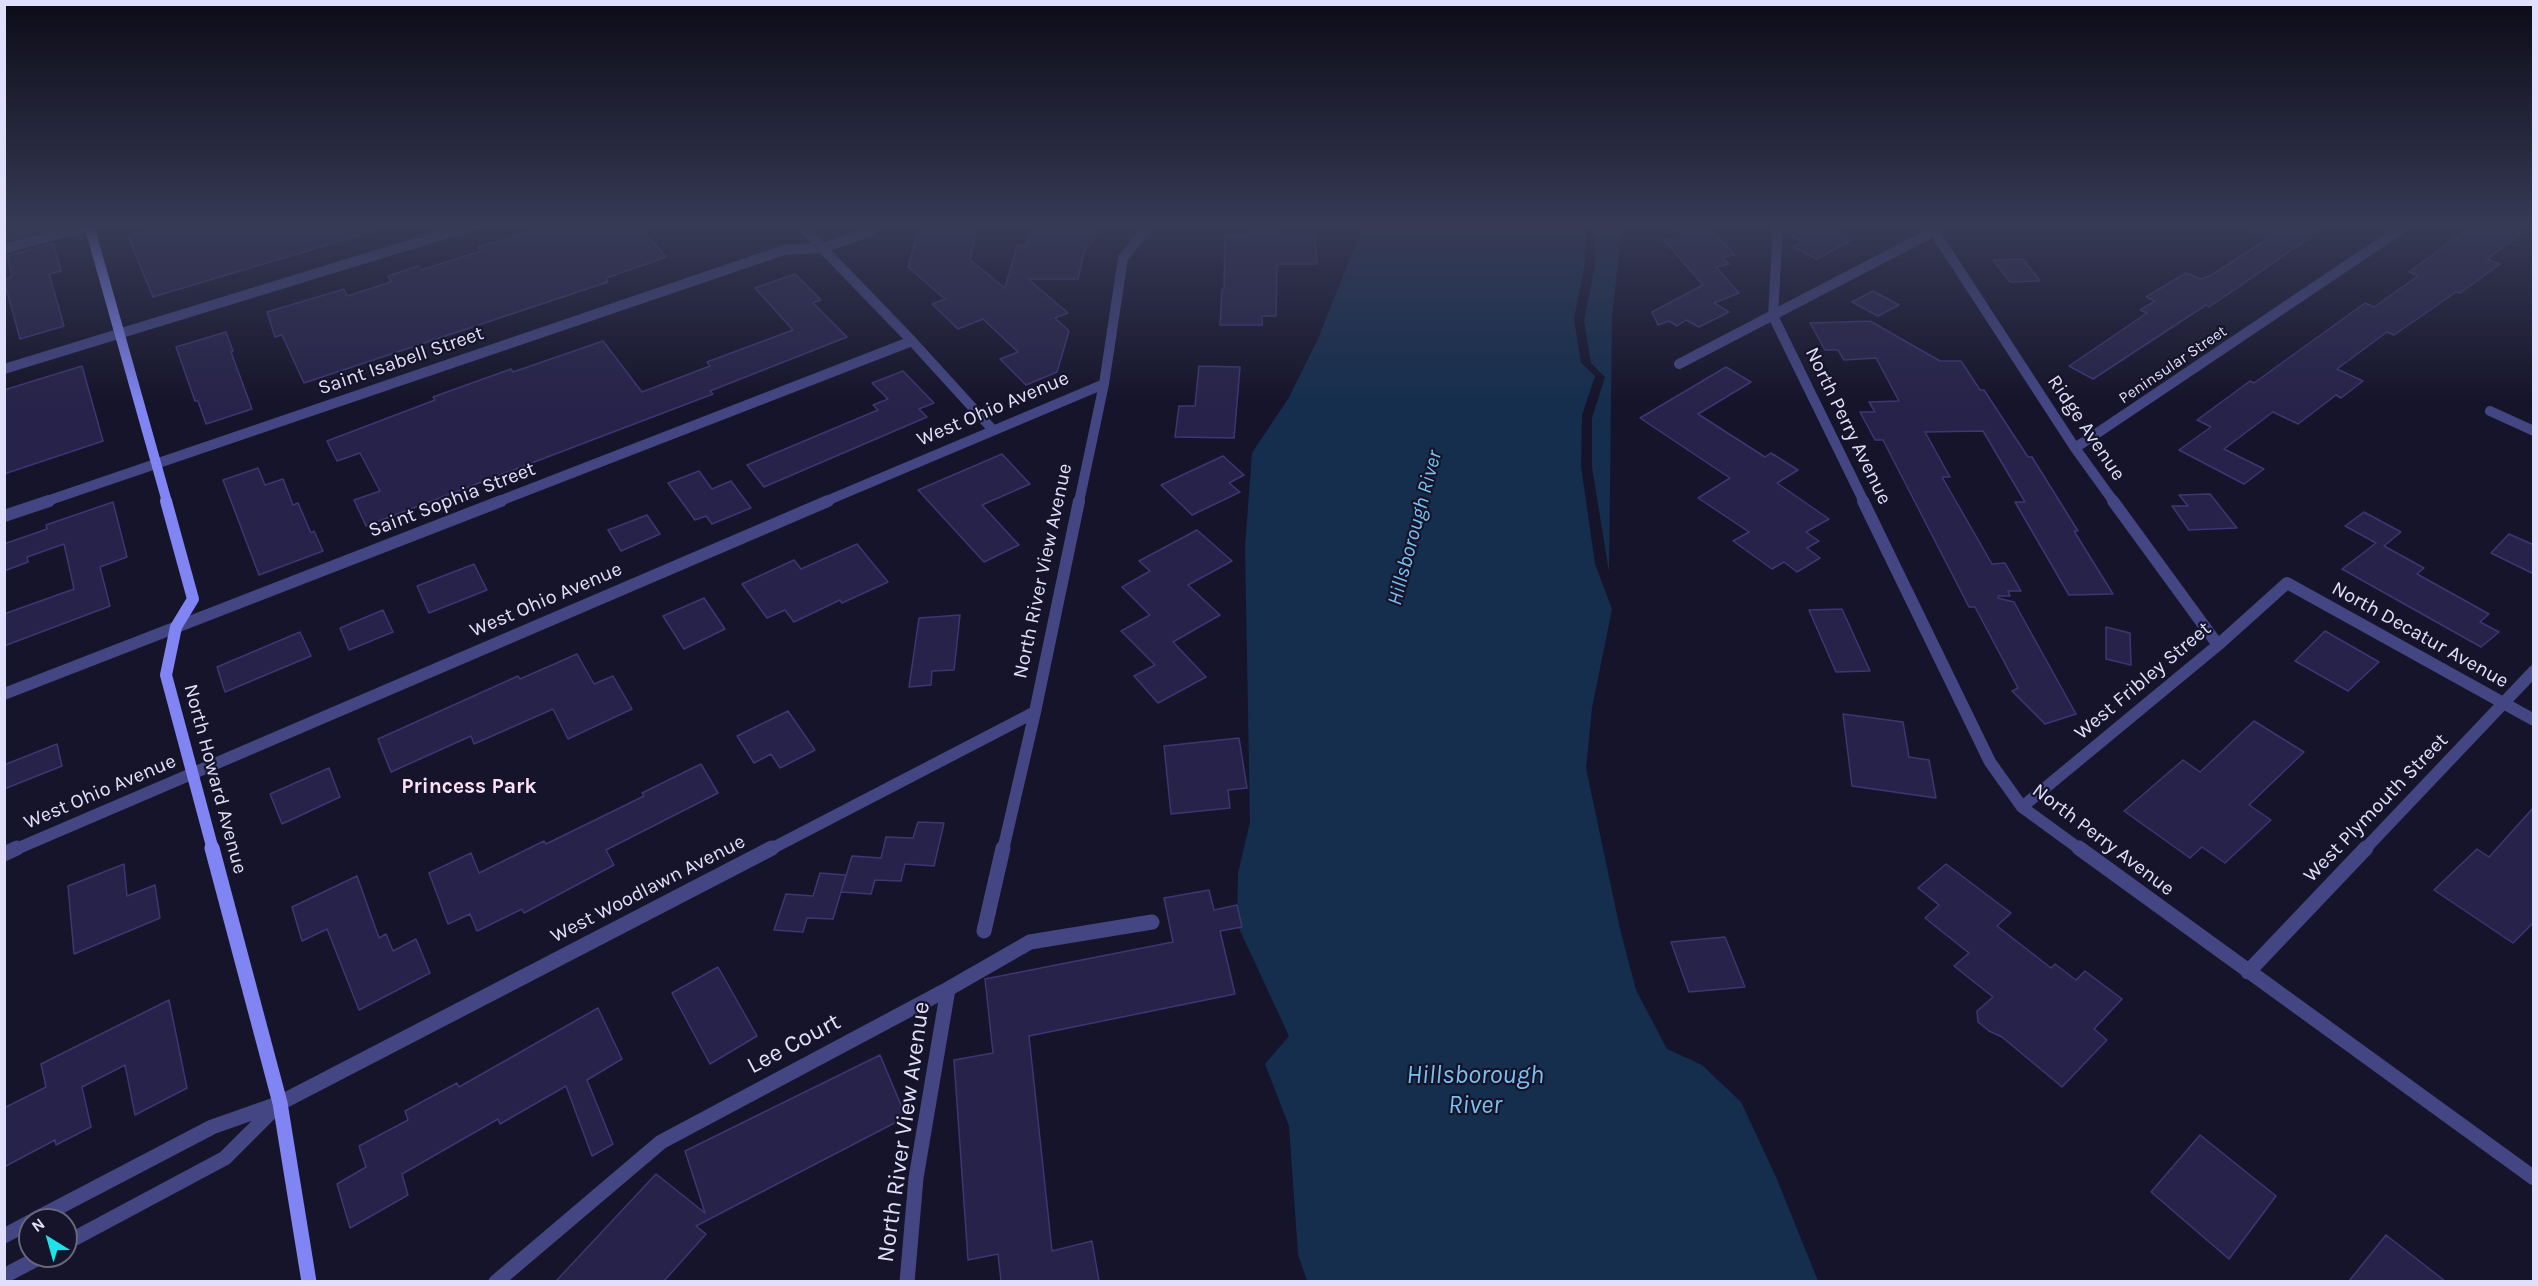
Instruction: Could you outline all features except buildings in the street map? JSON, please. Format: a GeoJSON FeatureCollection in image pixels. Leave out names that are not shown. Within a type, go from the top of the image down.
{"type":"FeatureCollection","features":[{"type":"Feature","properties":{"kind":"street","name":"North Howard Avenue"},"geometry":{"type":"LineString","coordinates":[[107,285],[193,599],[176,627],[166,675],[280,1103],[309,1281]]}},
{"type":"Feature","properties":{"kind":"street"},"geometry":{"type":"LineString","coordinates":[[4,369],[278,285]]}},
{"type":"Feature","properties":{"kind":"street","name":"Saint Isabell Street"},"geometry":{"type":"LineString","coordinates":[[4,516],[681,285]]}},
{"type":"Feature","properties":{"kind":"street"},"geometry":{"type":"LineString","coordinates":[[858,285],[993,430]]}},
{"type":"Feature","properties":{"kind":"street","name":"North River View Avenue"},"geometry":{"type":"LineString","coordinates":[[984,931],[1035,712],[1104,384],[1119,285]]}},
{"type":"Feature","properties":{"kind":"street","name":"North Perry Avenue"},"geometry":{"type":"LineString","coordinates":[[1775,285],[1773,316],[1990,762],[2022,807],[2534,1178]]}},
{"type":"Feature","properties":{"kind":"street"},"geometry":{"type":"LineString","coordinates":[[1679,364],[1830,285]]}},
{"type":"Feature","properties":{"kind":"street","name":"Ridge Avenue"},"geometry":{"type":"LineString","coordinates":[[1971,285],[2075,448],[2218,645]]}},
{"type":"Feature","properties":{"kind":"street","name":"Peninsular Street"},"geometry":{"type":"LineString","coordinates":[[2075,448],[2318,285]]}},
{"type":"Feature","properties":{"kind":"street","name":"Saint Sophia Street"},"geometry":{"type":"LineString","coordinates":[[4,694],[912,341]]}},
{"type":"Feature","properties":{"kind":"street","name":"West Ohio Avenue"},"geometry":{"type":"LineString","coordinates":[[4,854],[1104,384]]}},
{"type":"Feature","properties":{"kind":"street"},"geometry":{"type":"LineString","coordinates":[[2490,411],[2534,431]]}},
{"type":"Feature","properties":{"kind":"street","name":"West Fribley Street"},"geometry":{"type":"LineString","coordinates":[[2022,807],[2218,645],[2287,583]]}},
{"type":"Feature","properties":{"kind":"street","name":"North Decatur Avenue"},"geometry":{"type":"LineString","coordinates":[[2287,583],[2534,720]]}},
{"type":"Feature","properties":{"kind":"street","name":"West Plymouth Street"},"geometry":{"type":"LineString","coordinates":[[2248,972],[2534,671]]}},
{"type":"Feature","properties":{"kind":"street","name":"West Woodlawn Avenue"},"geometry":{"type":"LineString","coordinates":[[57,1208],[212,1126],[280,1103],[1035,712]]}},
{"type":"Feature","properties":{"kind":"street","name":"Lee Court"},"geometry":{"type":"LineString","coordinates":[[496,1281],[662,1142],[948,989],[1030,942],[1152,922]]}},
{"type":"Feature","properties":{"kind":"street","name":"North River View Avenue"},"geometry":{"type":"LineString","coordinates":[[907,1281],[916,1178],[948,989]]}},
{"type":"Feature","properties":{"kind":"street","name":"West Woodlawn Avenue"},"geometry":{"type":"LineString","coordinates":[[78,1237],[225,1158],[280,1103]]}},
{"type":"Feature","properties":{"kind":"street"},"geometry":{"type":"LineString","coordinates":[[4,1236],[18,1228]]}},
{"type":"Feature","properties":{"kind":"street"},"geometry":{"type":"LineString","coordinates":[[4,1276],[19,1268]]}},
{"type":"Feature","properties":{"kind":"water","name":"Hillsborough River"},"geometry":{"type":"Polygon","coordinates":[[[1339,285],[1581,285],[1574,319],[1581,363],[1595,376],[1582,415],[1581,466],[1595,564],[1612,609],[1592,708],[1586,768],[1620,929],[1636,990],[1667,1049],[1702,1065],[1741,1102],[1776,1177],[1818,1281],[1307,1281],[1298,1254],[1289,1126],[1265,1064],[1289,1036],[1237,924],[1238,873],[1250,822],[1245,547],[1252,453],[1288,399],[1318,339],[1339,285]]]}},
{"type":"Feature","properties":{"kind":"water"},"geometry":{"type":"Polygon","coordinates":[[[1591,285],[1615,285],[1612,317],[1609,572],[1592,467],[1592,418],[1605,377],[1591,363],[1584,321],[1591,285]]]}},
{"type":"Feature","properties":{"kind":"district","name":"Princess Park"},"geometry":{"type":"Point","coordinates":[469,787]}}]}
